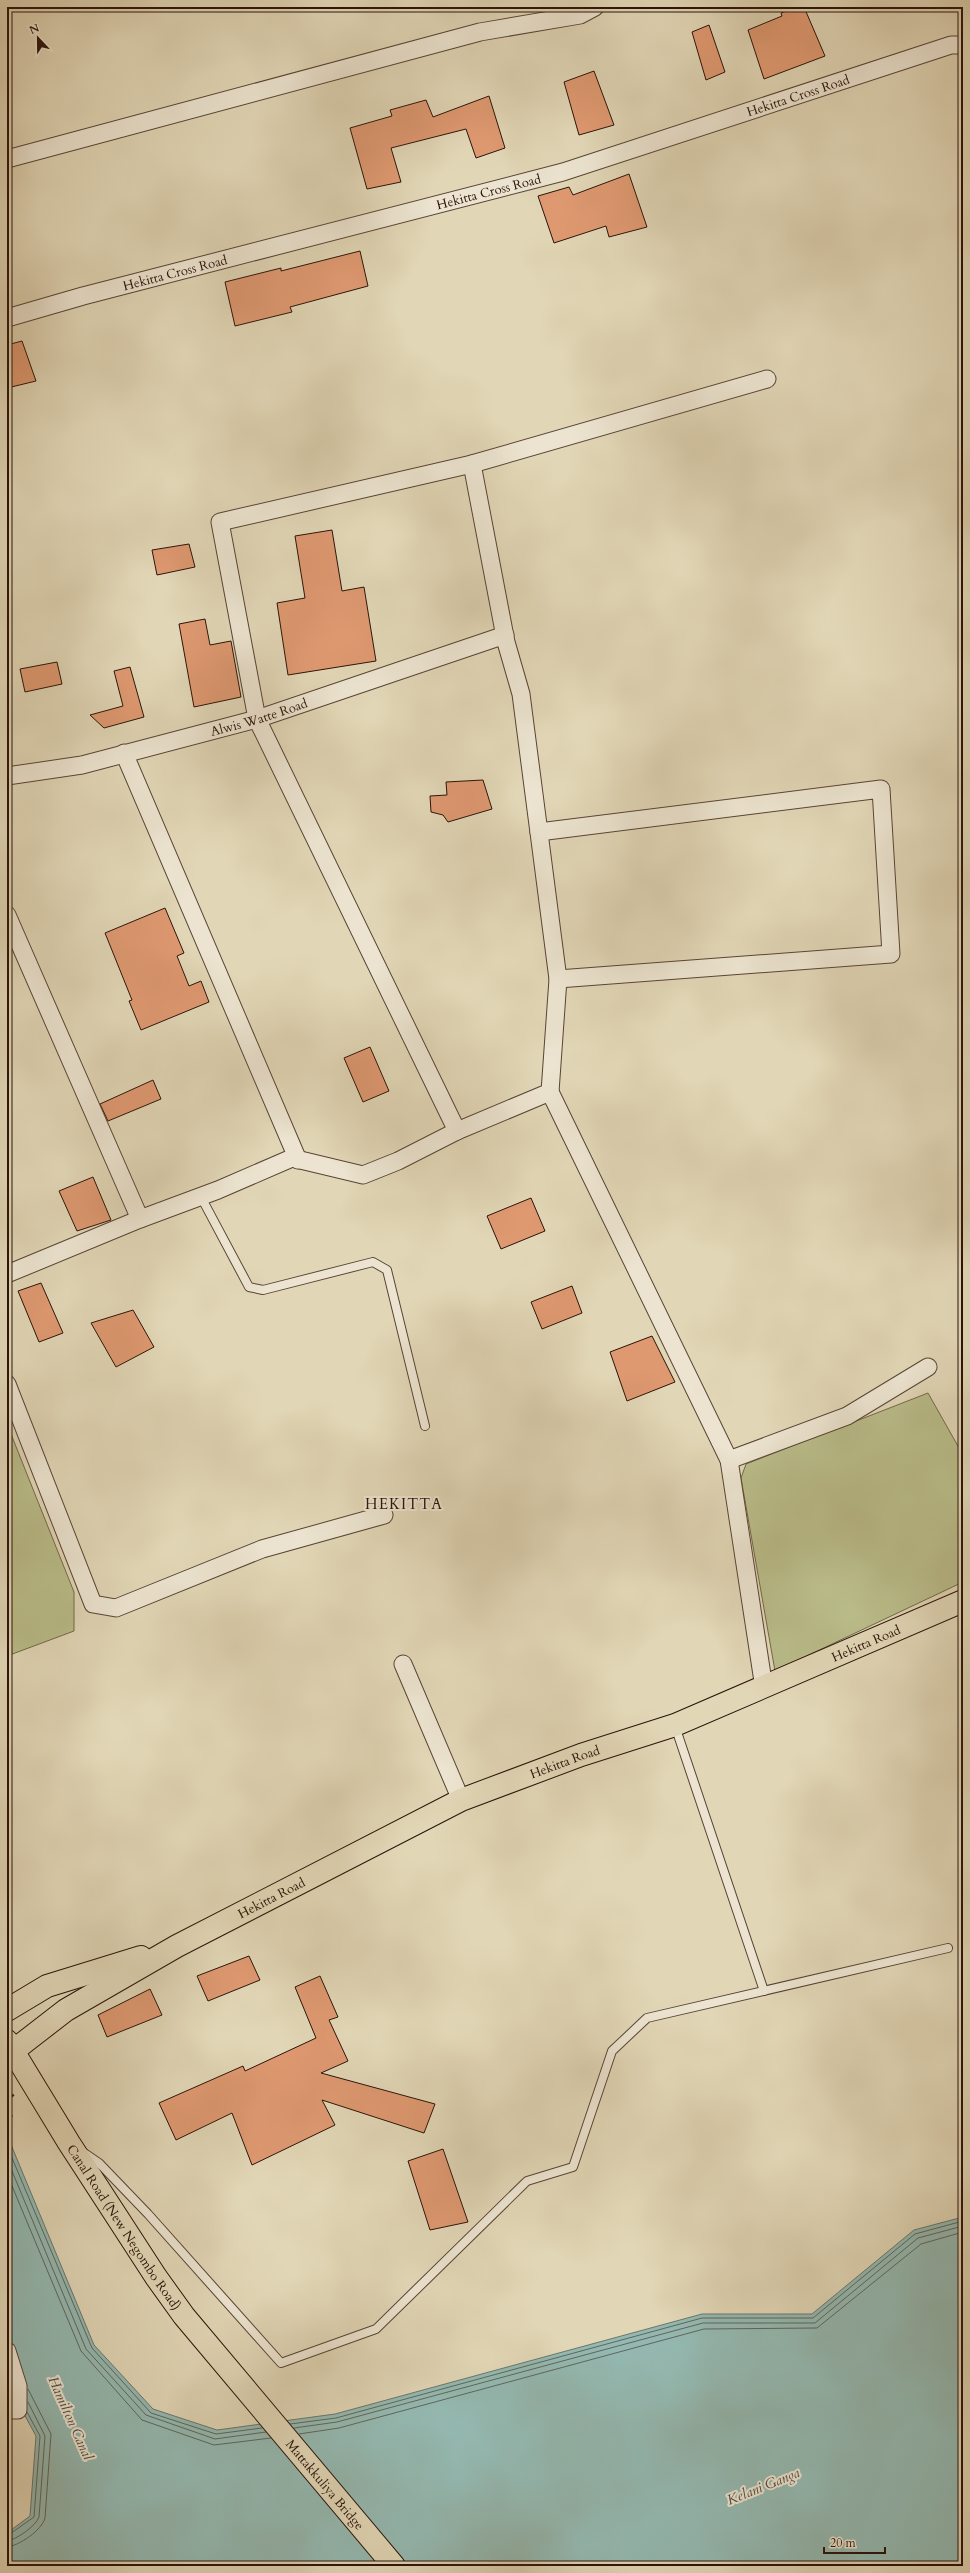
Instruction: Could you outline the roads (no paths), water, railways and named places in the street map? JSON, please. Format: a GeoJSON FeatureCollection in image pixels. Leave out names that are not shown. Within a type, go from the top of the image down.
{"type":"FeatureCollection","features":[{"type":"Feature","properties":{"kind":"main road","name":"Hekitta Road"},"geometry":{"type":"LineString","coordinates":[[10,2046],[66,2010],[177,1946],[461,1800],[581,1755],[675,1725],[764,1688],[963,1601]]}},
{"type":"Feature","properties":{"kind":"main road","name":"Hekitta Road"},"geometry":{"type":"LineString","coordinates":[[7,2010],[47,1986],[177,1946]]}},
{"type":"Feature","properties":{"kind":"main road","name":"Canal Road (New Negombo Road)"},"geometry":{"type":"LineString","coordinates":[[10,2046],[69,2143],[119,2217],[156,2278],[184,2316],[256,2403]]}},
{"type":"Feature","properties":{"kind":"main road","name":"Mattakkuliya Bridge"},"geometry":{"type":"LineString","coordinates":[[256,2403],[394,2566]]}},
{"type":"Feature","properties":{"kind":"street"},"geometry":{"type":"LineString","coordinates":[[7,159],[480,32],[580,15],[595,7]]}},
{"type":"Feature","properties":{"kind":"street","name":"Hekitta Cross Road"},"geometry":{"type":"LineString","coordinates":[[7,318],[83,296],[563,172],[951,45],[963,45]]}},
{"type":"Feature","properties":{"kind":"street"},"geometry":{"type":"LineString","coordinates":[[457,1131],[257,719],[220,522],[472,464],[768,379]]}},
{"type":"Feature","properties":{"kind":"street"},"geometry":{"type":"LineString","coordinates":[[472,464],[505,635],[521,694],[558,979],[550,1092],[728,1460],[764,1688]]}},
{"type":"Feature","properties":{"kind":"street","name":"Alwis Watte Road"},"geometry":{"type":"LineString","coordinates":[[7,776],[82,765],[257,719],[505,635]]}},
{"type":"Feature","properties":{"kind":"street"},"geometry":{"type":"LineString","coordinates":[[124,753],[298,1160]]}},
{"type":"Feature","properties":{"kind":"street"},"geometry":{"type":"LineString","coordinates":[[539,832],[881,789],[891,954],[558,979]]}},
{"type":"Feature","properties":{"kind":"street"},"geometry":{"type":"LineString","coordinates":[[7,915],[140,1219]]}},
{"type":"Feature","properties":{"kind":"street"},"geometry":{"type":"LineString","coordinates":[[7,1274],[140,1219],[200,1197],[292,1158],[363,1175],[398,1161],[457,1131],[550,1092]]}},
{"type":"Feature","properties":{"kind":"street"},"geometry":{"type":"LineString","coordinates":[[728,1460],[847,1416],[928,1367]]}},
{"type":"Feature","properties":{"kind":"street"},"geometry":{"type":"LineString","coordinates":[[7,1384],[93,1604],[116,1608],[262,1549],[384,1515]]}},
{"type":"Feature","properties":{"kind":"street"},"geometry":{"type":"LineString","coordinates":[[403,1664],[461,1800]]}},
{"type":"Feature","properties":{"kind":"street"},"geometry":{"type":"LineString","coordinates":[[7,2351],[18,2386],[12,2410]]}},
{"type":"Feature","properties":{"kind":"lane"},"geometry":{"type":"LineString","coordinates":[[200,1197],[249,1287],[263,1290],[373,1262],[387,1270],[425,1426]]}},
{"type":"Feature","properties":{"kind":"lane"},"geometry":{"type":"LineString","coordinates":[[675,1725],[764,1991]]}},
{"type":"Feature","properties":{"kind":"lane"},"geometry":{"type":"LineString","coordinates":[[69,2143],[99,2163],[148,2214],[281,2363],[376,2328],[527,2181],[573,2168],[612,2051],[647,2018],[948,1948]]}},
{"type":"Feature","properties":{"kind":"water"},"geometry":{"type":"Polygon","coordinates":[[[7,2135],[94,2345],[153,2409],[217,2430],[335,2414],[702,2314],[812,2314],[914,2230],[963,2217],[963,2566],[7,2566],[7,2533],[30,2516],[36,2436],[7,2383],[7,2135]]]}},
{"type":"Feature","properties":{"kind":"district","name":"HEKITTA"},"geometry":{"type":"Point","coordinates":[404,1504]}},
{"type":"Feature","properties":{"kind":"water label","name":"Hamilton Canal"},"geometry":{"type":"Point","coordinates":[71,2418]}},
{"type":"Feature","properties":{"kind":"water label","name":"Kelani Ganga"},"geometry":{"type":"Point","coordinates":[763,2486]}}]}
